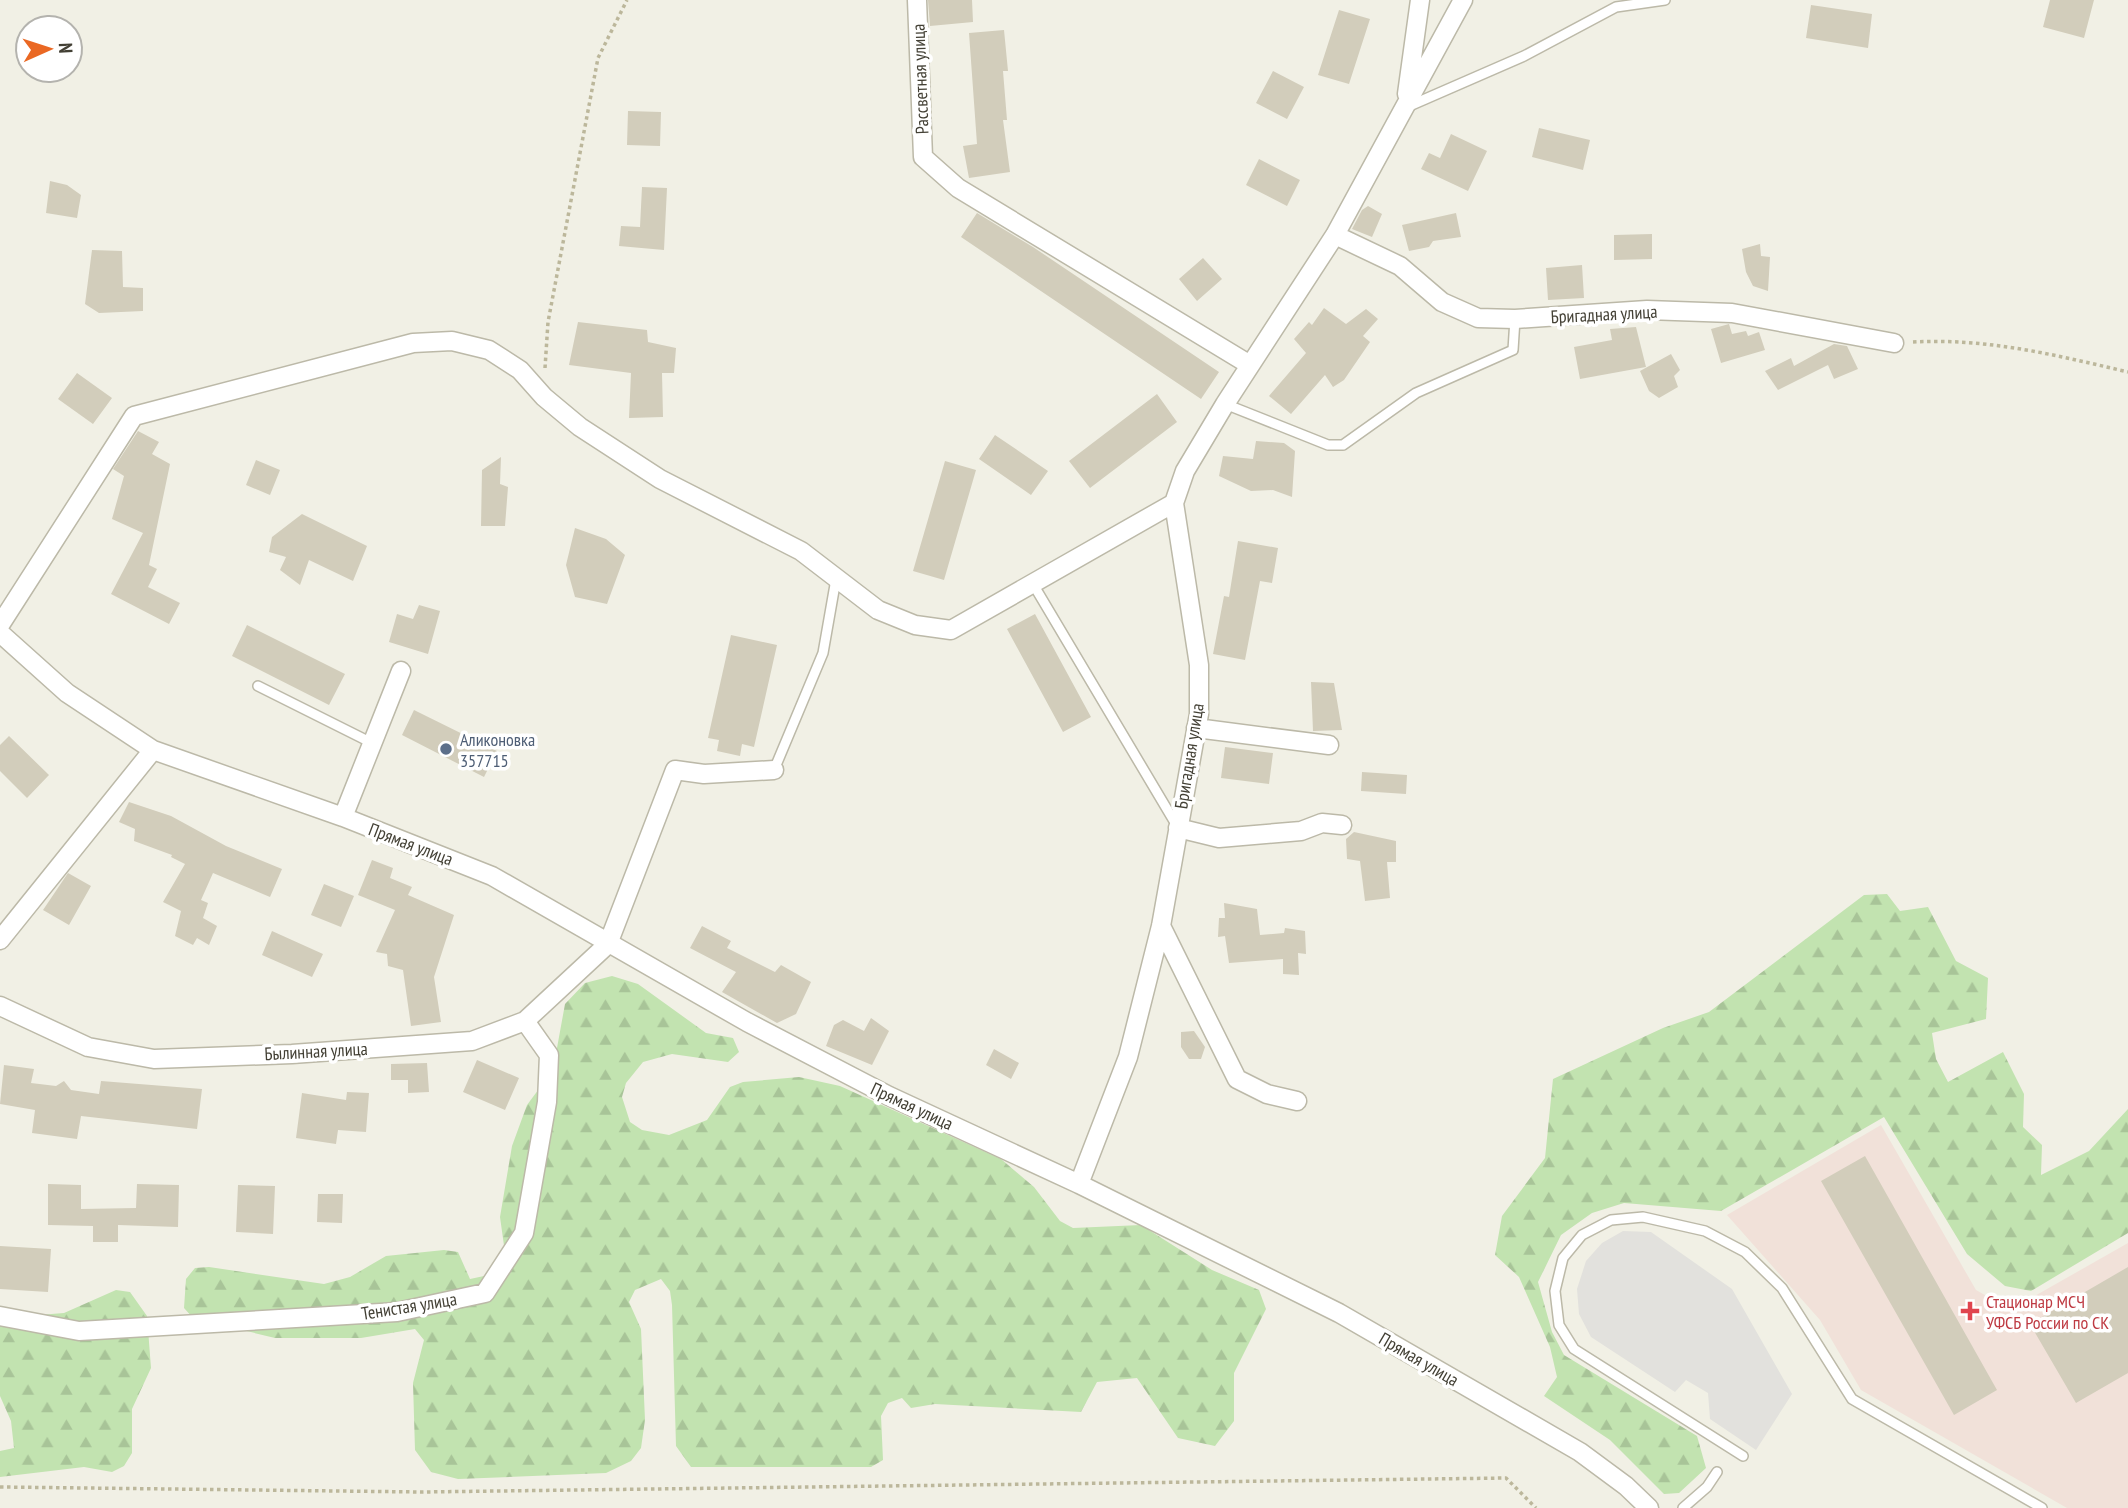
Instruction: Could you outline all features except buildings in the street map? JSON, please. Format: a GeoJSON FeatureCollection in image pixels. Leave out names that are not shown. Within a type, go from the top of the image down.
{"type":"FeatureCollection","features":[{"type":"Feature","properties":{"kind":"street","name":"Рассветная улица"},"geometry":{"type":"LineString","coordinates":[[917,0],[923,157],[958,188],[1250,365]]}},
{"type":"Feature","properties":{"kind":"street","name":"Бригадная улица"},"geometry":{"type":"LineString","coordinates":[[1405,107],[1420,0]]}},
{"type":"Feature","properties":{"kind":"street","name":"Бригадная улица"},"geometry":{"type":"LineString","coordinates":[[1079,1184],[1128,1057],[1161,926],[1196,728],[1199,665],[1174,503],[1185,471],[1225,404],[1335,235],[1463,0]]}},
{"type":"Feature","properties":{"kind":"street","name":"Бригадная улица"},"geometry":{"type":"LineString","coordinates":[[1335,235],[1401,266],[1442,302],[1478,318],[1516,319],[1647,310],[1732,313],[1894,344]]}},
{"type":"Feature","properties":{"kind":"street"},"geometry":{"type":"LineString","coordinates":[[0,625],[134,416],[413,343],[452,341],[489,350],[520,370],[544,397],[580,427],[660,479],[801,551],[878,610],[915,625],[951,630],[1174,503]]}},
{"type":"Feature","properties":{"kind":"street","name":"Прямая улица"},"geometry":{"type":"LineString","coordinates":[[0,633],[66,693],[153,750],[343,817],[492,876],[547,905],[608,944],[747,1022],[889,1096],[1079,1184],[1339,1313],[1580,1452],[1626,1486],[1649,1508]]}},
{"type":"Feature","properties":{"kind":"street"},"geometry":{"type":"LineString","coordinates":[[343,817],[401,671]]}},
{"type":"Feature","properties":{"kind":"street"},"geometry":{"type":"LineString","coordinates":[[1196,728],[1329,745]]}},
{"type":"Feature","properties":{"kind":"street"},"geometry":{"type":"LineString","coordinates":[[0,940],[153,750]]}},
{"type":"Feature","properties":{"kind":"street"},"geometry":{"type":"LineString","coordinates":[[608,944],[675,770],[704,774],[774,770]]}},
{"type":"Feature","properties":{"kind":"street"},"geometry":{"type":"LineString","coordinates":[[1178,828],[1219,838],[1301,831],[1322,823],[1342,825]]}},
{"type":"Feature","properties":{"kind":"street"},"geometry":{"type":"LineString","coordinates":[[1161,926],[1237,1079],[1267,1094],[1297,1101]]}},
{"type":"Feature","properties":{"kind":"street","name":"Былинная улица"},"geometry":{"type":"LineString","coordinates":[[0,1006],[88,1047],[154,1059],[472,1041],[525,1021],[608,944]]}},
{"type":"Feature","properties":{"kind":"street","name":"Тенистая улица"},"geometry":{"type":"LineString","coordinates":[[0,1316],[79,1331],[397,1312],[485,1293],[524,1233],[547,1102],[549,1055],[525,1021]]}},
{"type":"Feature","properties":{"kind":"lane"},"geometry":{"type":"LineString","coordinates":[[1405,107],[1524,56],[1616,7],[1665,0]]}},
{"type":"Feature","properties":{"kind":"lane"},"geometry":{"type":"LineString","coordinates":[[1225,404],[1328,445],[1343,445],[1416,393],[1513,349],[1516,319]]}},
{"type":"Feature","properties":{"kind":"lane"},"geometry":{"type":"LineString","coordinates":[[774,770],[823,653],[837,577]]}},
{"type":"Feature","properties":{"kind":"lane"},"geometry":{"type":"LineString","coordinates":[[1033,584],[1178,828]]}},
{"type":"Feature","properties":{"kind":"lane"},"geometry":{"type":"LineString","coordinates":[[258,686],[372,743]]}},
{"type":"Feature","properties":{"kind":"lane"},"geometry":{"type":"LineString","coordinates":[[1743,1455],[1574,1349],[1559,1325],[1555,1291],[1563,1258],[1582,1236],[1611,1220],[1643,1217],[1705,1231],[1745,1252],[1782,1288],[1852,1399],[2042,1508]]}},
{"type":"Feature","properties":{"kind":"lane"},"geometry":{"type":"LineString","coordinates":[[1683,1508],[1707,1487],[1717,1472]]}},
{"type":"Feature","properties":{"kind":"path"},"geometry":{"type":"LineString","coordinates":[[544,397],[548,322],[598,58],[627,0]]}},
{"type":"Feature","properties":{"kind":"path"},"geometry":{"type":"LineString","coordinates":[[1894,344],[1946,340],[2009,345],[2128,372]]}},
{"type":"Feature","properties":{"kind":"path"},"geometry":{"type":"LineString","coordinates":[[0,1488],[421,1492],[1506,1478],[1536,1508]]}},
{"type":"Feature","properties":{"kind":"shaded area","name":"Стационар МСЧ УФСБ России по СК"},"geometry":{"type":"Polygon","coordinates":[[[1881,1125],[1976,1290],[1999,1303],[2026,1301],[2128,1243],[2128,1508],[2067,1508],[1861,1390],[1820,1320],[1727,1215],[1881,1125]]]}},
{"type":"Feature","properties":{"kind":"shaded area"},"geometry":{"type":"Polygon","coordinates":[[[1623,1231],[1651,1232],[1732,1289],[1792,1394],[1756,1450],[1710,1419],[1708,1393],[1686,1380],[1675,1392],[1591,1337],[1579,1314],[1577,1289],[1586,1261],[1602,1243],[1623,1231]]]}},
{"type":"Feature","properties":{"kind":"green space"},"geometry":{"type":"Polygon","coordinates":[[[1887,894],[1900,911],[1928,907],[1956,961],[1988,978],[1986,1019],[1932,1033],[1936,1059],[1948,1082],[2003,1052],[2024,1094],[2023,1127],[2042,1145],[2041,1175],[2089,1151],[2128,1109],[2128,1233],[2031,1291],[2005,1286],[1967,1254],[1884,1117],[1721,1211],[1624,1203],[1592,1213],[1561,1235],[1538,1282],[1552,1332],[1564,1355],[1697,1436],[1706,1468],[1679,1493],[1664,1494],[1610,1440],[1544,1396],[1557,1377],[1550,1347],[1519,1277],[1495,1255],[1502,1216],[1545,1158],[1553,1079],[1663,1028],[1709,1012],[1864,895],[1887,894]]]}},
{"type":"Feature","properties":{"kind":"green space"},"geometry":{"type":"Polygon","coordinates":[[[612,976],[638,984],[706,1033],[733,1038],[739,1052],[728,1062],[672,1054],[643,1062],[626,1083],[622,1097],[630,1122],[642,1130],[669,1135],[707,1120],[730,1087],[743,1082],[799,1077],[840,1086],[1001,1159],[1034,1187],[1060,1221],[1073,1228],[1141,1225],[1212,1270],[1259,1290],[1266,1309],[1234,1373],[1234,1421],[1215,1446],[1178,1438],[1137,1378],[1097,1382],[1081,1412],[935,1404],[911,1408],[902,1398],[888,1403],[881,1416],[883,1460],[871,1467],[691,1467],[676,1446],[672,1305],[670,1291],[661,1279],[635,1290],[629,1302],[641,1329],[645,1420],[641,1448],[631,1461],[606,1473],[458,1479],[431,1472],[415,1450],[413,1383],[424,1340],[415,1329],[361,1338],[275,1338],[193,1318],[184,1308],[186,1279],[195,1268],[209,1267],[324,1284],[350,1277],[386,1256],[444,1250],[458,1252],[470,1279],[484,1276],[506,1260],[500,1217],[512,1146],[527,1105],[553,1070],[565,1004],[585,983],[612,976]]]}},
{"type":"Feature","properties":{"kind":"green space"},"geometry":{"type":"Polygon","coordinates":[[[116,1290],[130,1292],[147,1316],[151,1368],[132,1409],[132,1453],[124,1466],[112,1472],[84,1467],[0,1477],[0,1451],[14,1448],[11,1421],[0,1396],[0,1318],[64,1313],[116,1290]]]}},
{"type":"Feature","properties":{"kind":"place","name":"Аликоновка 357715"},"geometry":{"type":"Point","coordinates":[446,749]}},
{"type":"Feature","properties":{"kind":"place","name":"Стационар МСЧ УФСБ России по СК"},"geometry":{"type":"Point","coordinates":[1970,1311]}}]}
